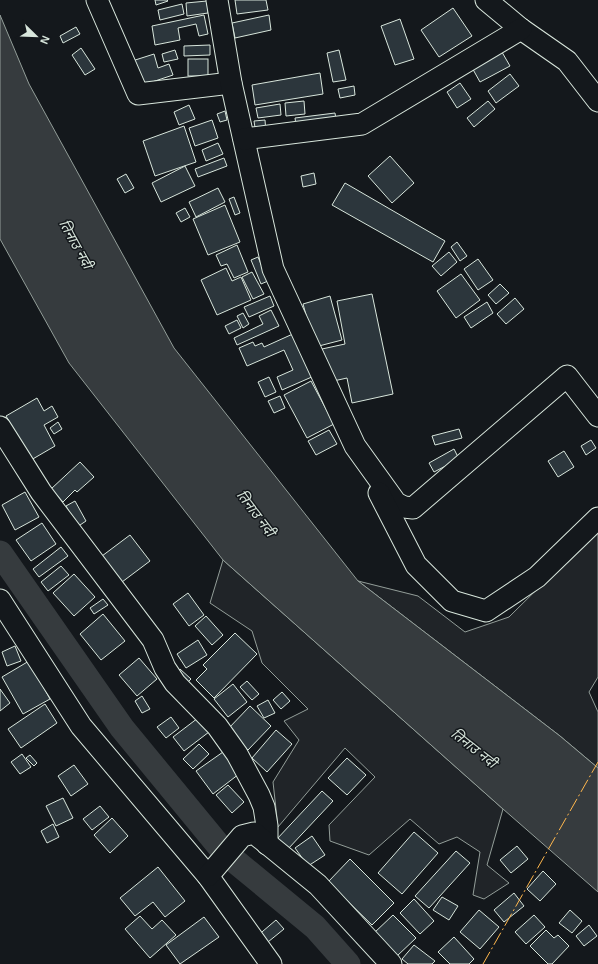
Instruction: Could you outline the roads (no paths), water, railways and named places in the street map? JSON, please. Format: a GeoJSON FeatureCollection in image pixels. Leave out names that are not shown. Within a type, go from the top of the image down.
{"type":"FeatureCollection","features":[{"type":"Feature","properties":{"kind":"street"},"geometry":{"type":"LineString","coordinates":[[97,0],[138,94],[231,83]]}},
{"type":"Feature","properties":{"kind":"street"},"geometry":{"type":"LineString","coordinates":[[217,0],[231,83],[273,269],[355,446],[416,565],[452,600],[486,611],[537,577],[598,518]]}},
{"type":"Feature","properties":{"kind":"street"},"geometry":{"type":"LineString","coordinates":[[486,0],[521,29],[567,61],[598,101]]}},
{"type":"Feature","properties":{"kind":"street"},"geometry":{"type":"LineString","coordinates":[[244,139],[362,124],[521,29]]}},
{"type":"Feature","properties":{"kind":"street"},"geometry":{"type":"LineString","coordinates":[[355,446],[396,503],[404,507],[412,508],[566,376],[598,416]]}},
{"type":"Feature","properties":{"kind":"street"},"geometry":{"type":"LineString","coordinates":[[0,427],[41,492],[153,640],[165,668],[175,683],[217,726],[237,754],[264,807],[267,826],[260,839]]}},
{"type":"Feature","properties":{"kind":"street"},"geometry":{"type":"LineString","coordinates":[[0,600],[82,726],[208,876],[271,964]]}},
{"type":"Feature","properties":{"kind":"street"},"geometry":{"type":"LineString","coordinates":[[208,876],[242,836],[260,839],[318,885],[391,964]]}},
{"type":"Feature","properties":{"kind":"water","name":"तिनाउ नदी"},"geometry":{"type":"Polygon","coordinates":[[[0,15],[29,84],[174,348],[358,581],[560,736],[598,768],[598,892],[223,560],[69,363],[0,239],[0,15]]]}},
{"type":"Feature","properties":{"kind":"waterway"},"geometry":{"type":"LineString","coordinates":[[0,553],[122,728],[224,852],[315,927],[348,964]]}}]}
